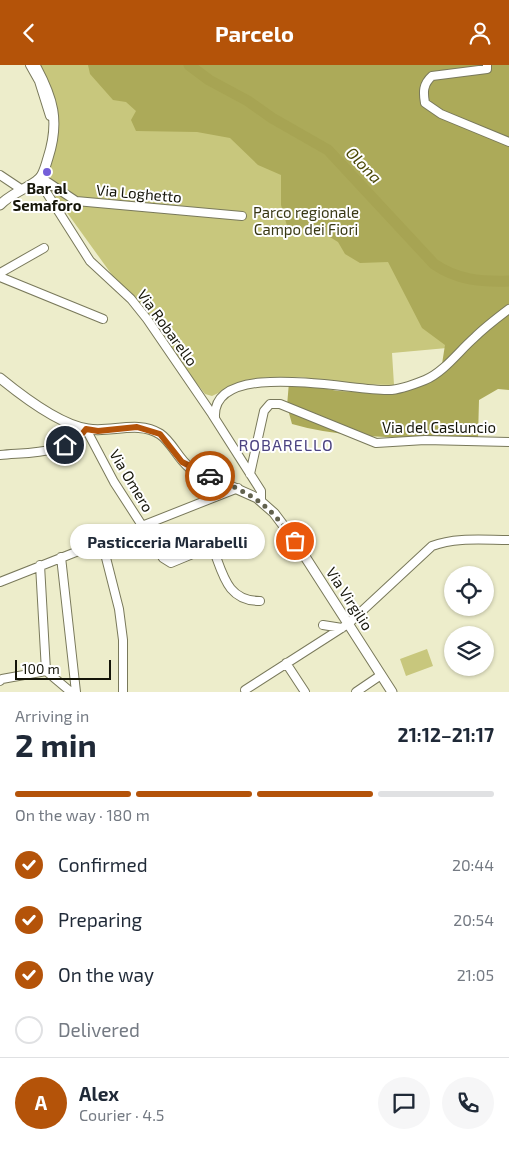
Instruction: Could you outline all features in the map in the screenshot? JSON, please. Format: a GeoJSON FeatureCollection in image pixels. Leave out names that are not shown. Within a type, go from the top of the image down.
{"type":"FeatureCollection","features":[{"type":"Feature","properties":{"kind":"main road"},"geometry":{"type":"LineString","coordinates":[[0,205],[8,196],[39,178],[52,146],[55,115],[51,99],[35,65]]}},
{"type":"Feature","properties":{"kind":"main road","name":"Via Virgilio"},"geometry":{"type":"LineString","coordinates":[[0,378],[55,416],[72,425],[98,431],[137,427],[160,434],[182,462],[190,468],[238,488],[261,501],[274,513],[295,541],[345,626],[392,692]]}},
{"type":"Feature","properties":{"kind":"street"},"geometry":{"type":"LineString","coordinates":[[30,65],[39,81],[50,116],[52,146]]}},
{"type":"Feature","properties":{"kind":"street"},"geometry":{"type":"LineString","coordinates":[[487,65],[487,69],[432,76],[427,80],[422,92],[424,103],[441,114],[509,143]]}},
{"type":"Feature","properties":{"kind":"street"},"geometry":{"type":"LineString","coordinates":[[0,175],[4,180],[21,189]]}},
{"type":"Feature","properties":{"kind":"street","name":"Via Loghetto"},"geometry":{"type":"LineString","coordinates":[[39,178],[76,201],[242,216]]}},
{"type":"Feature","properties":{"kind":"street","name":"Via Robarello"},"geometry":{"type":"LineString","coordinates":[[39,178],[90,261],[131,299],[215,417],[261,491],[261,501]]}},
{"type":"Feature","properties":{"kind":"street"},"geometry":{"type":"LineString","coordinates":[[0,275],[44,248]]}},
{"type":"Feature","properties":{"kind":"street"},"geometry":{"type":"LineString","coordinates":[[0,275],[103,319]]}},
{"type":"Feature","properties":{"kind":"street"},"geometry":{"type":"LineString","coordinates":[[215,417],[214,407],[228,392],[256,382],[288,380],[340,387],[390,390],[427,379],[509,309]]}},
{"type":"Feature","properties":{"kind":"street","name":"Via del Casluncio"},"geometry":{"type":"LineString","coordinates":[[250,474],[264,411],[270,404],[280,404],[376,443],[425,440],[509,441]]}},
{"type":"Feature","properties":{"kind":"street"},"geometry":{"type":"LineString","coordinates":[[0,455],[52,451],[78,439],[86,429]]}},
{"type":"Feature","properties":{"kind":"street","name":"Via Omero"},"geometry":{"type":"LineString","coordinates":[[86,429],[114,482],[163,558],[171,563],[212,546],[228,586],[238,598],[248,601],[260,601]]}},
{"type":"Feature","properties":{"kind":"street"},"geometry":{"type":"LineString","coordinates":[[0,582],[238,488]]}},
{"type":"Feature","properties":{"kind":"street"},"geometry":{"type":"LineString","coordinates":[[249,689],[345,626],[432,546],[458,539],[509,540]]}},
{"type":"Feature","properties":{"kind":"street"},"geometry":{"type":"LineString","coordinates":[[102,542],[119,609],[123,641],[123,692]]}},
{"type":"Feature","properties":{"kind":"street"},"geometry":{"type":"LineString","coordinates":[[61,557],[76,692]]}},
{"type":"Feature","properties":{"kind":"street"},"geometry":{"type":"LineString","coordinates":[[40,565],[46,671],[71,692]]}},
{"type":"Feature","properties":{"kind":"street"},"geometry":{"type":"LineString","coordinates":[[323,625],[345,626]]}},
{"type":"Feature","properties":{"kind":"street"},"geometry":{"type":"LineString","coordinates":[[286,663],[306,692]]}},
{"type":"Feature","properties":{"kind":"street"},"geometry":{"type":"LineString","coordinates":[[0,681],[46,671]]}},
{"type":"Feature","properties":{"kind":"street"},"geometry":{"type":"LineString","coordinates":[[356,692],[381,675]]}},
{"type":"Feature","properties":{"kind":"green space","name":"Parco regionale Campo dei Fiori"},"geometry":{"type":"Polygon","coordinates":[[[40,65],[509,65],[458,347],[392,353],[394,385],[344,384],[301,377],[269,377],[246,380],[212,396],[205,394],[120,286],[50,189],[51,166],[59,120],[52,90],[40,65]]]}},
{"type":"Feature","properties":{"kind":"green space"},"geometry":{"type":"Polygon","coordinates":[[[88,65],[509,65],[509,390],[498,389],[479,400],[478,437],[361,436],[292,424],[287,406],[289,382],[338,391],[391,393],[419,380],[442,364],[445,345],[422,328],[388,262],[360,263],[345,254],[338,242],[320,231],[287,226],[281,205],[281,175],[258,165],[230,138],[197,132],[136,131],[131,120],[136,111],[126,102],[113,100],[90,74],[88,65]]]}},
{"type":"Feature","properties":{"kind":"green space"},"geometry":{"type":"Polygon","coordinates":[[[427,649],[433,666],[406,676],[400,659],[427,649]]]}},
{"type":"Feature","properties":{"kind":"waterway","name":"Olona"},"geometry":{"type":"LineString","coordinates":[[189,65],[209,80],[248,101],[272,118],[328,150],[434,264],[460,277],[489,281],[509,281]]}},
{"type":"Feature","properties":{"kind":"way so far"},"geometry":{"type":"LineString","coordinates":[[210,476],[238,488],[261,501],[274,513],[295,541]]}},
{"type":"Feature","properties":{"kind":"place","name":"Bar al Semaforo"},"geometry":{"type":"Point","coordinates":[47,172]}},
{"type":"Feature","properties":{"kind":"place","name":"Pasticceria Marabelli"},"geometry":{"type":"Point","coordinates":[295,541]}},
{"type":"Feature","properties":{"kind":"district","name":"ROBARELLO"},"geometry":{"type":"Point","coordinates":[286,445]}},
{"type":"Feature","properties":{"kind":"route"},"geometry":{"type":"LineString","coordinates":[[65,445],[78,439],[86,429],[98,431],[137,427],[160,434],[182,462],[190,468],[210,476]]}}]}
